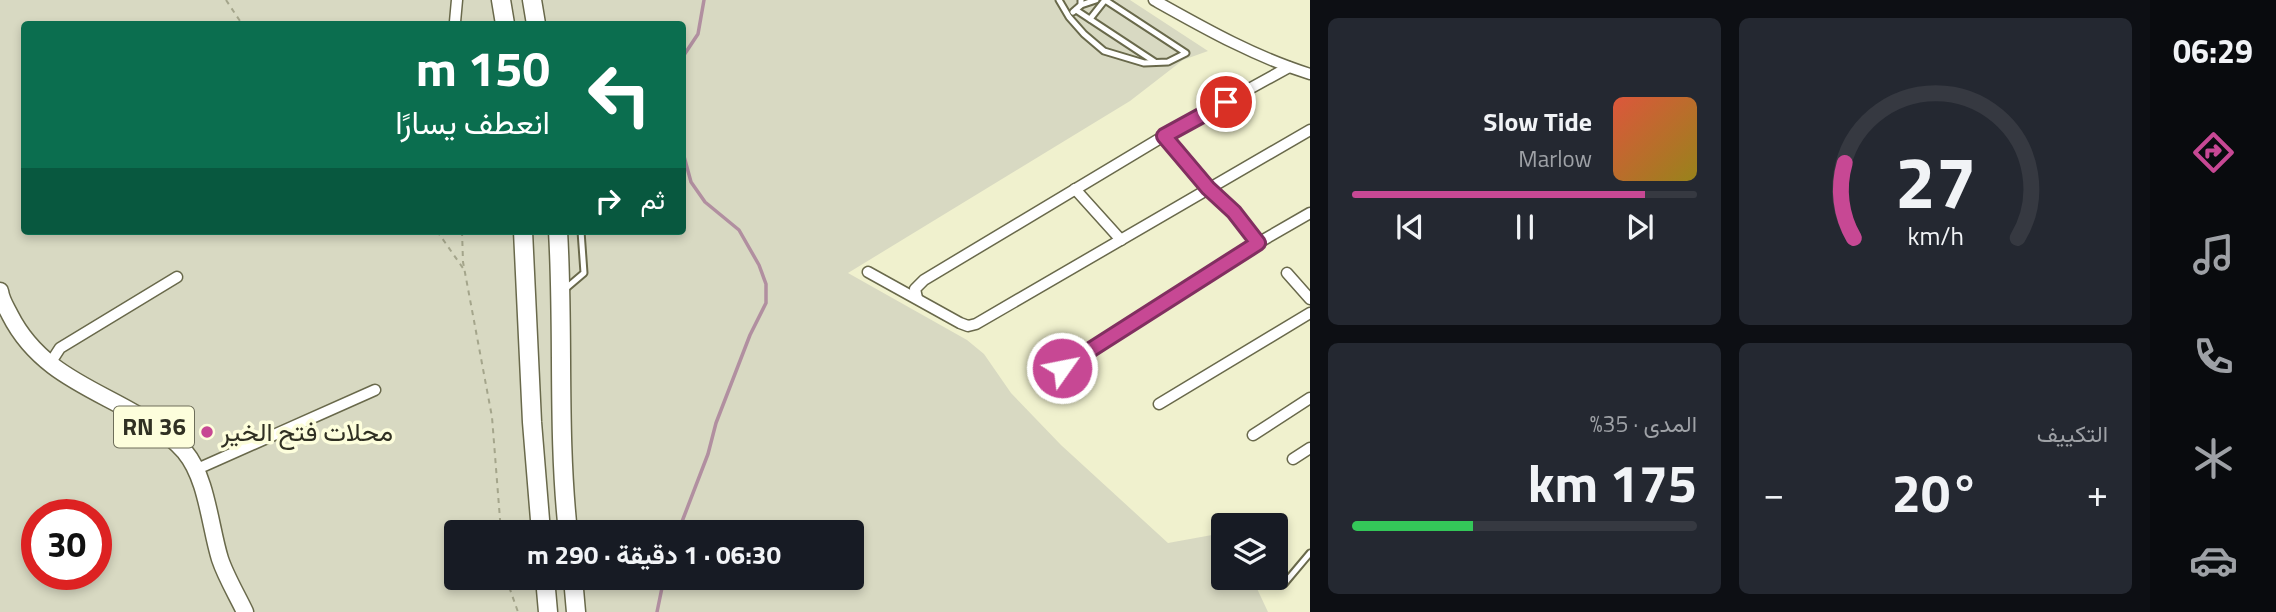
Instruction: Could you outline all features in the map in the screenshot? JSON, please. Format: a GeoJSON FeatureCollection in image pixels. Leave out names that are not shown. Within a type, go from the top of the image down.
{"type":"FeatureCollection","features":[{"type":"Feature","properties":{"kind":"highway"},"geometry":{"type":"LineString","coordinates":[[501,0],[504,21]]}},
{"type":"Feature","properties":{"kind":"highway"},"geometry":{"type":"LineString","coordinates":[[532,0],[536,21]]}},
{"type":"Feature","properties":{"kind":"highway"},"geometry":{"type":"LineString","coordinates":[[523,235],[540,520]]}},
{"type":"Feature","properties":{"kind":"highway"},"geometry":{"type":"LineString","coordinates":[[558,235],[567,520]]}},
{"type":"Feature","properties":{"kind":"highway"},"geometry":{"type":"LineString","coordinates":[[544,590],[545,612]]}},
{"type":"Feature","properties":{"kind":"highway"},"geometry":{"type":"LineString","coordinates":[[574,590],[576,612]]}},
{"type":"Feature","properties":{"kind":"main road","name":"RN 36"},"geometry":{"type":"LineString","coordinates":[[0,291],[17,329],[49,365],[134,413],[168,436],[187,454],[199,478],[220,561],[245,612]]}},
{"type":"Feature","properties":{"kind":"street"},"geometry":{"type":"LineString","coordinates":[[455,21],[457,0]]}},
{"type":"Feature","properties":{"kind":"street"},"geometry":{"type":"LineString","coordinates":[[1154,0],[1213,34],[1310,74]]}},
{"type":"Feature","properties":{"kind":"street"},"geometry":{"type":"LineString","coordinates":[[917,298],[915,289],[924,280],[1164,136],[1289,67]]}},
{"type":"Feature","properties":{"kind":"street"},"geometry":{"type":"LineString","coordinates":[[868,272],[960,323],[968,326],[976,324],[1310,130]]}},
{"type":"Feature","properties":{"kind":"street"},"geometry":{"type":"LineString","coordinates":[[1164,136],[1208,188],[1234,212],[1258,243]]}},
{"type":"Feature","properties":{"kind":"street"},"geometry":{"type":"LineString","coordinates":[[1075,189],[1121,240]]}},
{"type":"Feature","properties":{"kind":"street"},"geometry":{"type":"LineString","coordinates":[[1040,382],[1258,243],[1310,213]]}},
{"type":"Feature","properties":{"kind":"street"},"geometry":{"type":"LineString","coordinates":[[1287,273],[1310,299]]}},
{"type":"Feature","properties":{"kind":"street"},"geometry":{"type":"LineString","coordinates":[[49,365],[60,348],[177,277]]}},
{"type":"Feature","properties":{"kind":"street"},"geometry":{"type":"LineString","coordinates":[[1159,404],[1310,313]]}},
{"type":"Feature","properties":{"kind":"street"},"geometry":{"type":"LineString","coordinates":[[195,470],[375,390]]}},
{"type":"Feature","properties":{"kind":"street"},"geometry":{"type":"LineString","coordinates":[[1253,435],[1310,398]]}},
{"type":"Feature","properties":{"kind":"street"},"geometry":{"type":"LineString","coordinates":[[1293,460],[1310,448]]}},
{"type":"Feature","properties":{"kind":"lane"},"geometry":{"type":"LineString","coordinates":[[1059,0],[1069,17],[1104,51],[1143,63],[1168,62],[1186,53],[1105,0],[1090,19]]}},
{"type":"Feature","properties":{"kind":"lane"},"geometry":{"type":"LineString","coordinates":[[1069,17],[1079,5],[1096,0]]}},
{"type":"Feature","properties":{"kind":"lane"},"geometry":{"type":"LineString","coordinates":[[1079,5],[1090,19],[1157,63]]}},
{"type":"Feature","properties":{"kind":"lane"},"geometry":{"type":"LineString","coordinates":[[1126,57],[1133,47]]}},
{"type":"Feature","properties":{"kind":"lane"},"geometry":{"type":"LineString","coordinates":[[562,292],[584,273],[581,235]]}},
{"type":"Feature","properties":{"kind":"lane"},"geometry":{"type":"LineString","coordinates":[[1288,579],[1310,552]]}},
{"type":"Feature","properties":{"kind":"path"},"geometry":{"type":"LineString","coordinates":[[226,0],[240,21]]}},
{"type":"Feature","properties":{"kind":"path"},"geometry":{"type":"LineString","coordinates":[[439,235],[465,272]]}},
{"type":"Feature","properties":{"kind":"path"},"geometry":{"type":"LineString","coordinates":[[462,235],[465,272],[492,417],[500,520]]}},
{"type":"Feature","properties":{"kind":"path"},"geometry":{"type":"LineString","coordinates":[[510,590],[518,612]]}},
{"type":"Feature","properties":{"kind":"green space"},"geometry":{"type":"Polygon","coordinates":[[[0,0],[1130,0],[1208,51],[1183,60],[1130,101],[848,273],[967,340],[984,354],[1011,393],[1061,445],[1168,543],[1211,535],[1211,590],[1258,590],[1268,612],[0,612],[0,0]]]}},
{"type":"Feature","properties":{"kind":"waterway"},"geometry":{"type":"LineString","coordinates":[[686,52],[698,34],[704,0]]}},
{"type":"Feature","properties":{"kind":"waterway"},"geometry":{"type":"LineString","coordinates":[[683,520],[708,454],[716,423],[750,335],[766,303],[766,284],[759,265],[739,230],[705,202],[691,182],[686,164]]}},
{"type":"Feature","properties":{"kind":"waterway"},"geometry":{"type":"LineString","coordinates":[[657,612],[662,590]]}},
{"type":"Feature","properties":{"kind":"place","name":"محلات فتح الخير"},"geometry":{"type":"Point","coordinates":[207,432]}},
{"type":"Feature","properties":{"kind":"route"},"geometry":{"type":"LineString","coordinates":[[1062,368],[1258,243],[1234,212],[1208,188],[1164,136],[1226,102]]}}]}
